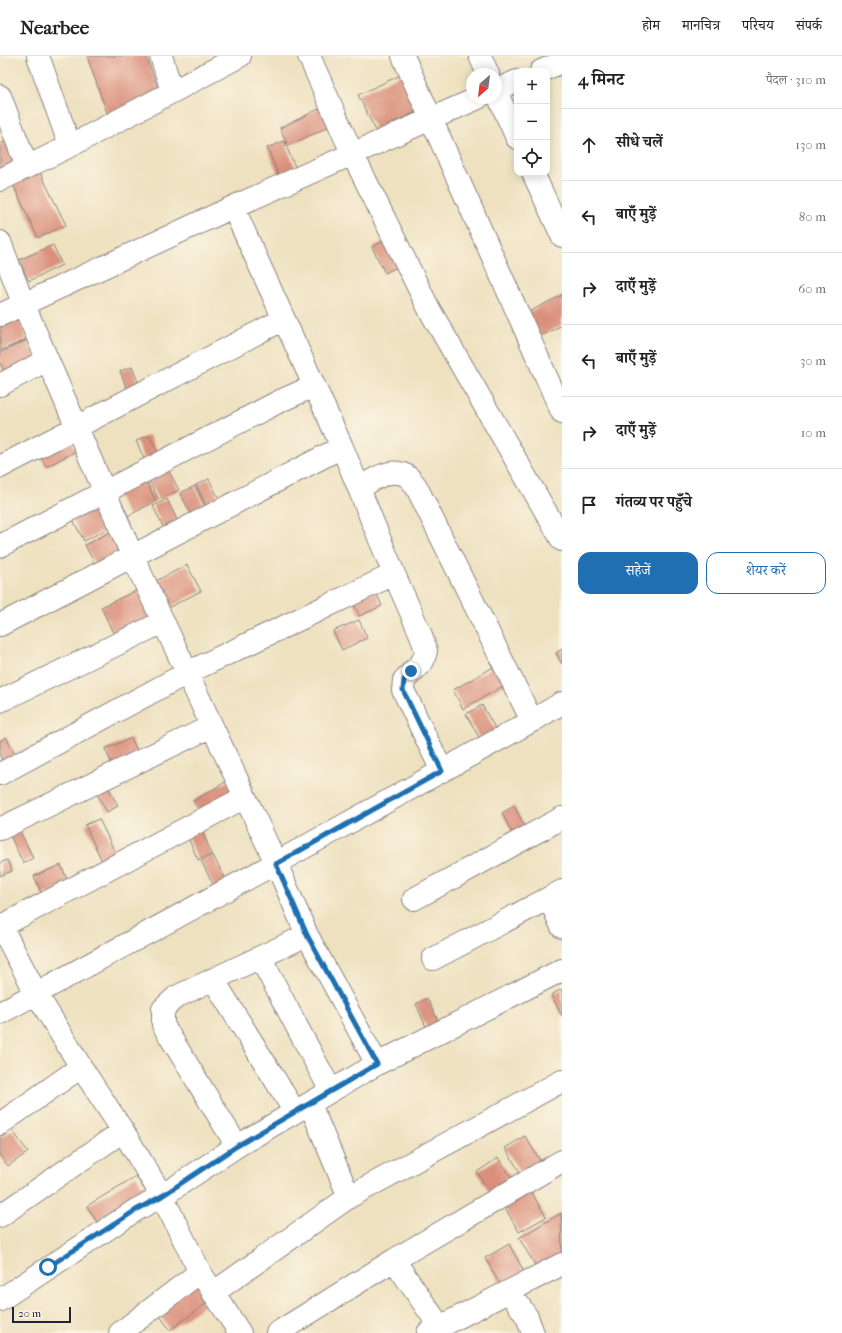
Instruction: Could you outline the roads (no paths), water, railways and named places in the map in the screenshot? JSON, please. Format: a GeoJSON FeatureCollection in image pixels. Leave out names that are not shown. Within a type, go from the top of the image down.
{"type":"FeatureCollection","features":[{"type":"Feature","properties":{"kind":"street"},"geometry":{"type":"LineString","coordinates":[[38,56],[70,146]]}},
{"type":"Feature","properties":{"kind":"street"},"geometry":{"type":"LineString","coordinates":[[162,56],[172,91]]}},
{"type":"Feature","properties":{"kind":"street"},"geometry":{"type":"LineString","coordinates":[[0,180],[70,146],[240,56]]}},
{"type":"Feature","properties":{"kind":"street"},"geometry":{"type":"LineString","coordinates":[[309,56],[352,153],[429,309],[562,540]]}},
{"type":"Feature","properties":{"kind":"street"},"geometry":{"type":"LineString","coordinates":[[403,56],[562,412]]}},
{"type":"Feature","properties":{"kind":"street"},"geometry":{"type":"LineString","coordinates":[[480,56],[485,68]]}},
{"type":"Feature","properties":{"kind":"street"},"geometry":{"type":"LineString","coordinates":[[502,88],[514,82]]}},
{"type":"Feature","properties":{"kind":"street"},"geometry":{"type":"LineString","coordinates":[[0,96],[27,167]]}},
{"type":"Feature","properties":{"kind":"street"},"geometry":{"type":"LineString","coordinates":[[0,315],[23,303],[352,153],[466,103]]}},
{"type":"Feature","properties":{"kind":"street"},"geometry":{"type":"LineString","coordinates":[[502,104],[514,131]]}},
{"type":"Feature","properties":{"kind":"street"},"geometry":{"type":"LineString","coordinates":[[534,176],[562,236]]}},
{"type":"Feature","properties":{"kind":"street"},"geometry":{"type":"LineString","coordinates":[[234,207],[342,447],[394,574],[421,635],[426,651],[423,661],[404,680],[403,690],[442,771]]}},
{"type":"Feature","properties":{"kind":"street"},"geometry":{"type":"LineString","coordinates":[[0,242],[23,303],[132,555],[276,864],[307,935],[377,1064]]}},
{"type":"Feature","properties":{"kind":"street"},"geometry":{"type":"LineString","coordinates":[[0,467],[284,319]]}},
{"type":"Feature","properties":{"kind":"street"},"geometry":{"type":"LineString","coordinates":[[0,386],[47,360],[48,362]]}},
{"type":"Feature","properties":{"kind":"street"},"geometry":{"type":"LineString","coordinates":[[0,546],[280,401],[314,386]]}},
{"type":"Feature","properties":{"kind":"street"},"geometry":{"type":"LineString","coordinates":[[0,625],[342,447]]}},
{"type":"Feature","properties":{"kind":"street"},"geometry":{"type":"LineString","coordinates":[[359,488],[379,477],[393,472],[406,475],[416,486],[532,721]]}},
{"type":"Feature","properties":{"kind":"street"},"geometry":{"type":"LineString","coordinates":[[0,774],[187,673],[394,574]]}},
{"type":"Feature","properties":{"kind":"street"},"geometry":{"type":"LineString","coordinates":[[0,701],[163,622]]}},
{"type":"Feature","properties":{"kind":"street"},"geometry":{"type":"LineString","coordinates":[[0,1013],[276,864],[562,703]]}},
{"type":"Feature","properties":{"kind":"street"},"geometry":{"type":"LineString","coordinates":[[0,829],[212,726]]}},
{"type":"Feature","properties":{"kind":"street"},"geometry":{"type":"LineString","coordinates":[[240,1333],[200,1272],[162,1196],[123,1131],[81,1068],[36,993],[0,925],[245,797]]}},
{"type":"Feature","properties":{"kind":"street"},"geometry":{"type":"LineString","coordinates":[[414,899],[562,818]]}},
{"type":"Feature","properties":{"kind":"street"},"geometry":{"type":"LineString","coordinates":[[433,959],[555,894],[562,927]]}},
{"type":"Feature","properties":{"kind":"street"},"geometry":{"type":"LineString","coordinates":[[237,1146],[163,1024],[163,1008],[176,997],[307,935]]}},
{"type":"Feature","properties":{"kind":"street"},"geometry":{"type":"LineString","coordinates":[[260,957],[331,1091]]}},
{"type":"Feature","properties":{"kind":"street"},"geometry":{"type":"LineString","coordinates":[[0,1300],[136,1210],[162,1196],[237,1146],[377,1064],[562,970]]}},
{"type":"Feature","properties":{"kind":"street"},"geometry":{"type":"LineString","coordinates":[[213,979],[302,1108],[349,1197]]}},
{"type":"Feature","properties":{"kind":"street"},"geometry":{"type":"LineString","coordinates":[[0,1124],[81,1068]]}},
{"type":"Feature","properties":{"kind":"street"},"geometry":{"type":"LineString","coordinates":[[213,1293],[349,1197],[562,1081]]}},
{"type":"Feature","properties":{"kind":"street"},"geometry":{"type":"LineString","coordinates":[[0,1216],[123,1131]]}},
{"type":"Feature","properties":{"kind":"street"},"geometry":{"type":"LineString","coordinates":[[277,1333],[394,1260],[562,1161]]}},
{"type":"Feature","properties":{"kind":"street"},"geometry":{"type":"LineString","coordinates":[[394,1260],[434,1330],[562,1264]]}},
{"type":"Feature","properties":{"kind":"street"},"geometry":{"type":"LineString","coordinates":[[120,1333],[200,1272]]}},
{"type":"Feature","properties":{"kind":"street"},"geometry":{"type":"LineString","coordinates":[[510,1292],[527,1317],[533,1333]]}}]}
